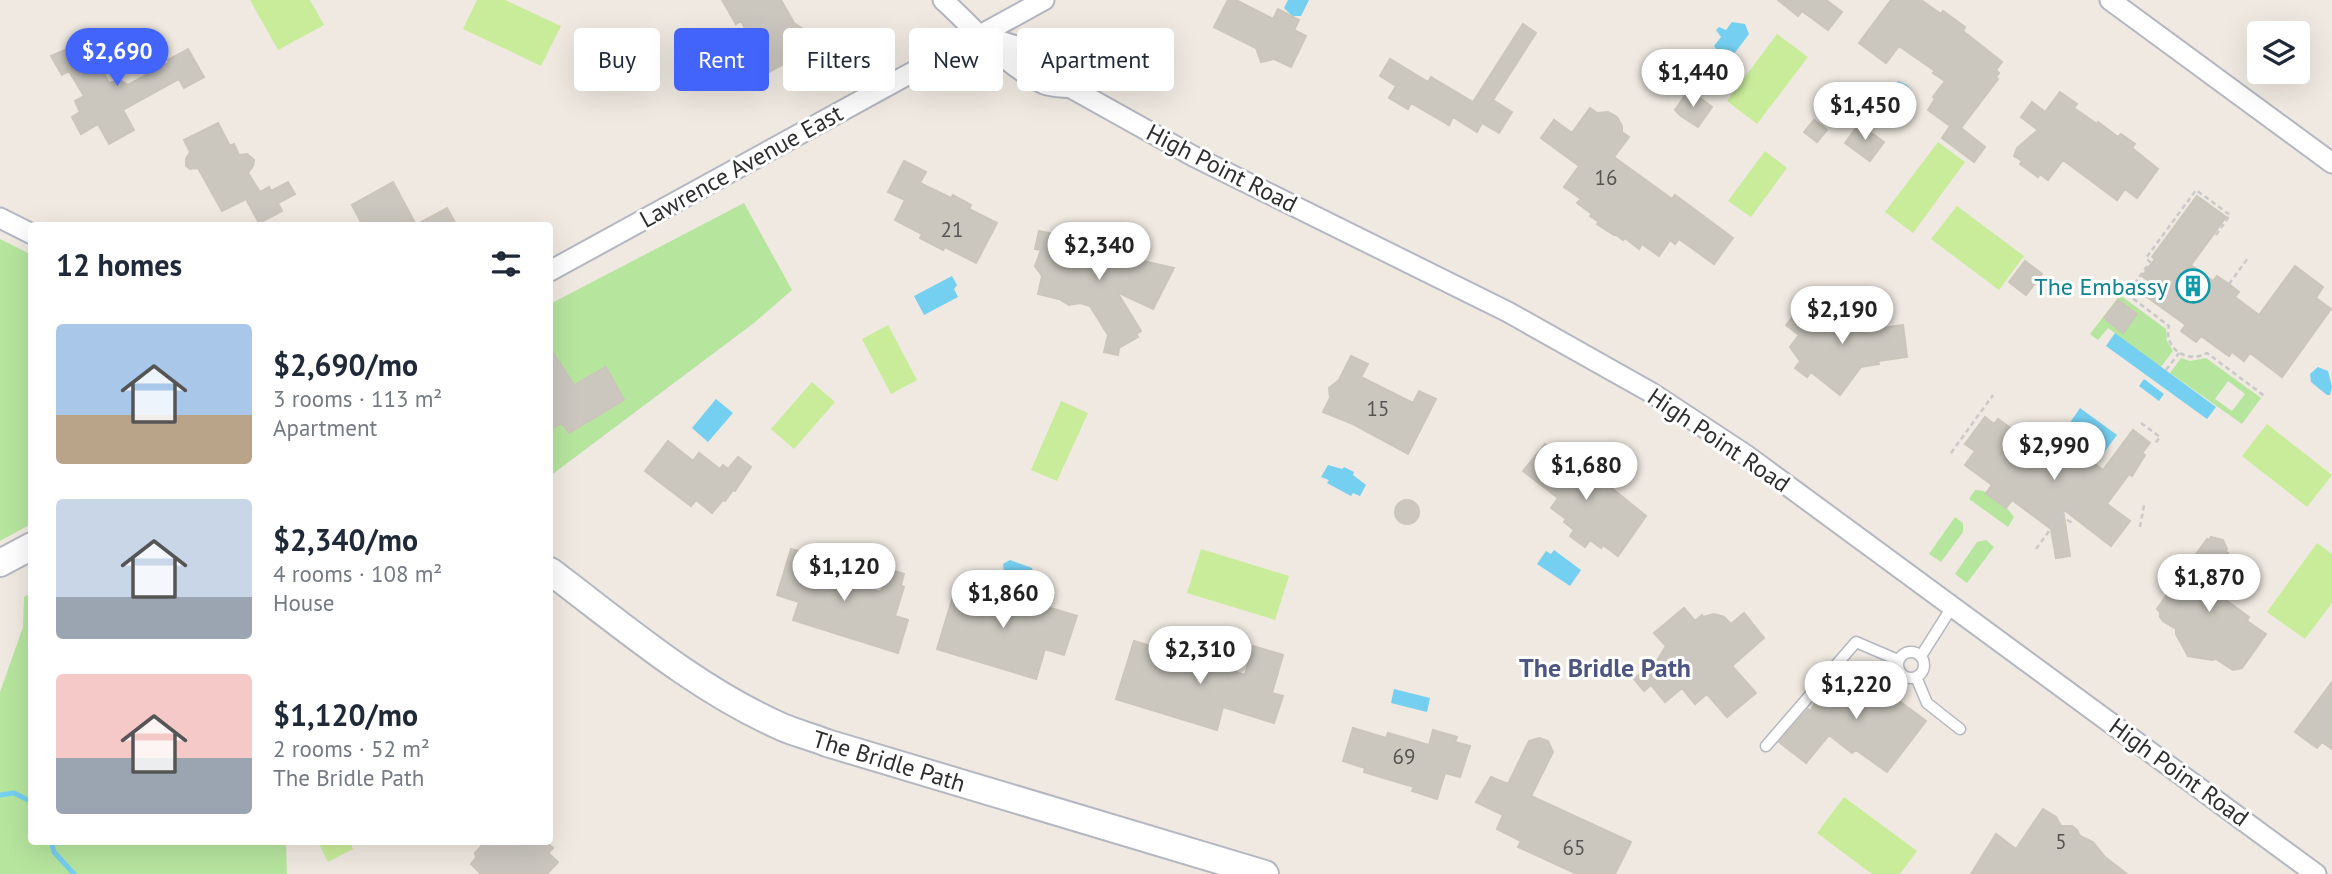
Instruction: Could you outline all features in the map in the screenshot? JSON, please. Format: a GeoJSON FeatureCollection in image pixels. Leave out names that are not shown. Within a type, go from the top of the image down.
{"type":"FeatureCollection","features":[{"type":"Feature","properties":{"kind":"street","name":"High Point Road"},"geometry":{"type":"LineString","coordinates":[[943,0],[973,28]]}},
{"type":"Feature","properties":{"kind":"street","name":"Lawrence Avenue East"},"geometry":{"type":"LineString","coordinates":[[994,28],[1044,0]]}},
{"type":"Feature","properties":{"kind":"street"},"geometry":{"type":"LineString","coordinates":[[2110,0],[2332,163]]}},
{"type":"Feature","properties":{"kind":"street","name":"High Point Road"},"geometry":{"type":"LineString","coordinates":[[1003,42],[1016,46],[1055,71],[1071,88],[1194,156],[1508,313],[1652,393],[1746,455],[2316,874]]}},
{"type":"Feature","properties":{"kind":"street","name":"Lawrence Avenue East"},"geometry":{"type":"LineString","coordinates":[[553,269],[909,74]]}},
{"type":"Feature","properties":{"kind":"street"},"geometry":{"type":"LineString","coordinates":[[0,218],[28,232]]}},
{"type":"Feature","properties":{"kind":"street"},"geometry":{"type":"LineString","coordinates":[[0,563],[28,548]]}},
{"type":"Feature","properties":{"kind":"street","name":"The Bridle Path"},"geometry":{"type":"LineString","coordinates":[[553,573],[688,674],[782,727],[866,755],[1265,874]]}},
{"type":"Feature","properties":{"kind":"lane"},"geometry":{"type":"LineString","coordinates":[[1898,660],[1900,673],[1907,678],[1916,677],[1924,668],[1921,656],[1952,607]]}},
{"type":"Feature","properties":{"kind":"lane"},"geometry":{"type":"LineString","coordinates":[[1766,746],[1856,642],[1898,660]]}},
{"type":"Feature","properties":{"kind":"lane"},"geometry":{"type":"LineString","coordinates":[[1898,660],[1908,652],[1921,656]]}},
{"type":"Feature","properties":{"kind":"lane"},"geometry":{"type":"LineString","coordinates":[[1916,677],[1927,703],[1960,729]]}},
{"type":"Feature","properties":{"kind":"path"},"geometry":{"type":"LineString","coordinates":[[2216,235],[2230,215],[2196,190],[2146,258],[2150,262],[2127,294],[2169,326],[2168,337],[2179,353],[2195,358],[2207,353],[2266,397]]}},
{"type":"Feature","properties":{"kind":"path"},"geometry":{"type":"LineString","coordinates":[[2229,284],[2248,258]]}},
{"type":"Feature","properties":{"kind":"path"},"geometry":{"type":"LineString","coordinates":[[2166,370],[2179,353]]}},
{"type":"Feature","properties":{"kind":"path"},"geometry":{"type":"LineString","coordinates":[[1951,453],[1993,395]]}},
{"type":"Feature","properties":{"kind":"path"},"geometry":{"type":"LineString","coordinates":[[2141,423],[2160,437],[2154,445]]}},
{"type":"Feature","properties":{"kind":"path"},"geometry":{"type":"LineString","coordinates":[[2036,549],[2068,505]]}},
{"type":"Feature","properties":{"kind":"path"},"geometry":{"type":"LineString","coordinates":[[2140,527],[2144,505]]}},
{"type":"Feature","properties":{"kind":"path"},"geometry":{"type":"LineString","coordinates":[[2060,515],[2072,523]]}},
{"type":"Feature","properties":{"kind":"green space"},"geometry":{"type":"Polygon","coordinates":[[[250,0],[310,0],[324,25],[278,50],[250,0]]]}},
{"type":"Feature","properties":{"kind":"green space"},"geometry":{"type":"Polygon","coordinates":[[[477,0],[505,0],[561,26],[541,66],[463,29],[477,0]]]}},
{"type":"Feature","properties":{"kind":"green space"},"geometry":{"type":"Polygon","coordinates":[[[1777,34],[1808,57],[1757,124],[1727,101],[1777,34]]]}},
{"type":"Feature","properties":{"kind":"green space"},"geometry":{"type":"Polygon","coordinates":[[[1938,142],[1965,162],[1913,233],[1885,212],[1938,142]]]}},
{"type":"Feature","properties":{"kind":"green space"},"geometry":{"type":"Polygon","coordinates":[[[1765,151],[1787,168],[1751,217],[1728,201],[1765,151]]]}},
{"type":"Feature","properties":{"kind":"green space"},"geometry":{"type":"Polygon","coordinates":[[[744,203],[792,290],[754,323],[553,474],[553,302],[744,203]]]}},
{"type":"Feature","properties":{"kind":"green space"},"geometry":{"type":"Polygon","coordinates":[[[1957,206],[2024,256],[1999,290],[1931,239],[1957,206]]]}},
{"type":"Feature","properties":{"kind":"green space"},"geometry":{"type":"Polygon","coordinates":[[[0,239],[28,253],[28,526],[0,541],[0,239]]]}},
{"type":"Feature","properties":{"kind":"green space"},"geometry":{"type":"Polygon","coordinates":[[[2120,295],[2166,329],[2167,341],[2173,351],[2161,367],[2108,328],[2098,340],[2090,334],[2120,295]],[[2116,302],[2106,316],[2106,321],[2124,331],[2120,302],[2116,302]]]}},
{"type":"Feature","properties":{"kind":"green space"},"geometry":{"type":"Polygon","coordinates":[[[888,325],[917,380],[891,394],[862,339],[888,325]]]}},
{"type":"Feature","properties":{"kind":"green space"},"geometry":{"type":"Polygon","coordinates":[[[2181,358],[2190,361],[2206,358],[2261,398],[2242,424],[2170,373],[2181,358]],[[2228,381],[2215,399],[2232,411],[2245,394],[2228,381]]]}},
{"type":"Feature","properties":{"kind":"green space"},"geometry":{"type":"Polygon","coordinates":[[[812,382],[835,402],[794,449],[771,429],[812,382]]]}},
{"type":"Feature","properties":{"kind":"green space"},"geometry":{"type":"Polygon","coordinates":[[[1061,401],[1088,413],[1057,481],[1031,470],[1061,401]]]}},
{"type":"Feature","properties":{"kind":"green space"},"geometry":{"type":"Polygon","coordinates":[[[2267,424],[2332,475],[2307,507],[2242,456],[2267,424]]]}},
{"type":"Feature","properties":{"kind":"green space"},"geometry":{"type":"Polygon","coordinates":[[[1975,490],[1993,495],[2006,507],[2014,517],[2008,527],[1969,499],[1975,490]]]}},
{"type":"Feature","properties":{"kind":"green space"},"geometry":{"type":"Polygon","coordinates":[[[1955,517],[1963,523],[1963,532],[1941,562],[1929,554],[1955,517]]]}},
{"type":"Feature","properties":{"kind":"green space"},"geometry":{"type":"Polygon","coordinates":[[[1986,540],[1994,547],[1967,583],[1955,574],[1977,542],[1986,540]]]}},
{"type":"Feature","properties":{"kind":"green space"},"geometry":{"type":"Polygon","coordinates":[[[2317,543],[2332,554],[2332,603],[2305,639],[2267,612],[2317,543]]]}},
{"type":"Feature","properties":{"kind":"green space"},"geometry":{"type":"Polygon","coordinates":[[[1201,549],[1289,576],[1275,620],[1187,593],[1201,549]]]}},
{"type":"Feature","properties":{"kind":"green space"},"geometry":{"type":"Polygon","coordinates":[[[28,595],[28,845],[286,845],[287,874],[0,874],[0,692],[23,627],[24,597],[28,595]]]}},
{"type":"Feature","properties":{"kind":"green space"},"geometry":{"type":"Polygon","coordinates":[[[1844,797],[1917,851],[1900,874],[1872,874],[1817,833],[1844,797]]]}},
{"type":"Feature","properties":{"kind":"green space"},"geometry":{"type":"Polygon","coordinates":[[[320,845],[351,845],[353,849],[328,862],[320,845]]]}},
{"type":"Feature","properties":{"kind":"water"},"geometry":{"type":"Polygon","coordinates":[[[1288,0],[1309,0],[1301,16],[1292,16],[1284,8],[1288,0]]]}},
{"type":"Feature","properties":{"kind":"water"},"geometry":{"type":"Polygon","coordinates":[[[1732,22],[1745,24],[1749,34],[1731,58],[1723,57],[1714,46],[1721,37],[1716,30],[1719,27],[1726,30],[1732,22]]]}},
{"type":"Feature","properties":{"kind":"water"},"geometry":{"type":"Polygon","coordinates":[[[1898,81],[1912,91],[1885,127],[1877,124],[1871,117],[1898,81]]]}},
{"type":"Feature","properties":{"kind":"water"},"geometry":{"type":"Polygon","coordinates":[[[952,276],[957,285],[954,289],[958,297],[924,315],[914,296],[952,276]]]}},
{"type":"Feature","properties":{"kind":"water"},"geometry":{"type":"Polygon","coordinates":[[[2115,333],[2216,407],[2207,419],[2106,346],[2115,333]]]}},
{"type":"Feature","properties":{"kind":"water"},"geometry":{"type":"Polygon","coordinates":[[[2318,367],[2328,371],[2332,387],[2330,395],[2311,382],[2310,374],[2318,367]]]}},
{"type":"Feature","properties":{"kind":"water"},"geometry":{"type":"Polygon","coordinates":[[[2144,379],[2164,394],[2159,401],[2139,386],[2144,379]]]}},
{"type":"Feature","properties":{"kind":"water"},"geometry":{"type":"Polygon","coordinates":[[[716,399],[733,413],[708,442],[692,428],[716,399]]]}},
{"type":"Feature","properties":{"kind":"water"},"geometry":{"type":"Polygon","coordinates":[[[2080,408],[2117,435],[2103,454],[2090,444],[2092,440],[2083,434],[2080,437],[2067,427],[2080,408]]]}},
{"type":"Feature","properties":{"kind":"water"},"geometry":{"type":"Polygon","coordinates":[[[1328,465],[1342,469],[1344,467],[1354,472],[1353,475],[1366,485],[1360,496],[1353,493],[1351,496],[1327,483],[1329,480],[1321,477],[1328,465]]]}},
{"type":"Feature","properties":{"kind":"water"},"geometry":{"type":"Polygon","coordinates":[[[1554,550],[1581,570],[1570,586],[1537,564],[1546,551],[1551,554],[1554,550]]]}},
{"type":"Feature","properties":{"kind":"water"},"geometry":{"type":"Polygon","coordinates":[[[1010,560],[1032,568],[1034,576],[1028,580],[1004,571],[1003,564],[1010,560]]]}},
{"type":"Feature","properties":{"kind":"water"},"geometry":{"type":"Polygon","coordinates":[[[1394,689],[1430,698],[1427,712],[1391,703],[1394,689]]]}},
{"type":"Feature","properties":{"kind":"building"},"geometry":{"type":"Polygon","coordinates":[[[722,0],[781,0],[794,23],[802,28],[783,28],[783,64],[769,72],[769,28],[745,28],[741,21],[736,24],[722,0]]]}},
{"type":"Feature","properties":{"kind":"building"},"geometry":{"type":"Polygon","coordinates":[[[1228,0],[1236,0],[1273,19],[1278,9],[1299,20],[1294,30],[1306,36],[1291,67],[1274,59],[1261,62],[1256,48],[1214,27],[1228,0]]]}},
{"type":"Feature","properties":{"kind":"building"},"geometry":{"type":"Polygon","coordinates":[[[1778,0],[1826,0],[1842,12],[1828,30],[1802,11],[1798,16],[1778,0]]]}},
{"type":"Feature","properties":{"kind":"building"},"geometry":{"type":"Polygon","coordinates":[[[1891,0],[1921,0],[1941,14],[1943,11],[1965,27],[1963,31],[2002,62],[1996,70],[1999,73],[1996,77],[1998,79],[1961,128],[1985,147],[1974,162],[1942,138],[1950,126],[1928,110],[1935,99],[1933,97],[1945,81],[1899,46],[1886,63],[1859,43],[1891,0]]]}},
{"type":"Feature","properties":{"kind":"building"},"geometry":{"type":"Polygon","coordinates":[[[1523,24],[1536,33],[1493,100],[1512,112],[1499,133],[1482,123],[1477,132],[1453,117],[1449,125],[1411,103],[1408,109],[1389,98],[1396,86],[1380,76],[1390,59],[1428,82],[1431,77],[1473,102],[1523,24]]]}},
{"type":"Feature","properties":{"kind":"building"},"geometry":{"type":"Polygon","coordinates":[[[93,38],[102,53],[95,57],[109,83],[120,80],[128,85],[188,49],[204,77],[184,88],[179,79],[123,110],[134,130],[109,144],[98,124],[81,134],[72,117],[80,112],[75,101],[84,96],[69,71],[62,75],[51,56],[93,38]]]}},
{"type":"Feature","properties":{"kind":"building"},"geometry":{"type":"Polygon","coordinates":[[[1689,90],[1712,107],[1698,127],[1675,110],[1689,90]]]}},
{"type":"Feature","properties":{"kind":"building"},"geometry":{"type":"Polygon","coordinates":[[[2060,92],[2077,104],[2074,108],[2097,124],[2098,122],[2118,137],[2121,134],[2135,144],[2132,148],[2158,169],[2137,198],[2125,189],[2117,200],[2063,160],[2048,180],[2040,174],[2038,177],[2014,156],[2017,148],[2038,130],[2021,117],[2032,102],[2045,112],[2060,92]]]}},
{"type":"Feature","properties":{"kind":"building"},"geometry":{"type":"Polygon","coordinates":[[[1590,108],[1597,113],[1608,112],[1617,117],[1622,132],[1629,137],[1614,157],[1672,199],[1675,195],[1733,238],[1714,264],[1679,239],[1675,244],[1670,240],[1659,256],[1642,244],[1639,249],[1625,238],[1623,240],[1597,224],[1599,222],[1590,216],[1592,214],[1577,203],[1581,199],[1564,187],[1579,166],[1541,138],[1554,120],[1572,133],[1590,108]]]}},
{"type":"Feature","properties":{"kind":"building"},"geometry":{"type":"Polygon","coordinates":[[[1814,120],[1827,130],[1817,142],[1804,132],[1814,120]]]}},
{"type":"Feature","properties":{"kind":"building"},"geometry":{"type":"Polygon","coordinates":[[[218,123],[230,146],[234,144],[239,155],[247,154],[254,160],[248,173],[260,192],[269,187],[271,191],[288,182],[295,194],[278,203],[282,211],[261,222],[246,199],[222,211],[198,168],[190,169],[186,166],[190,152],[184,140],[218,123]]]}},
{"type":"Feature","properties":{"kind":"building"},"geometry":{"type":"Polygon","coordinates":[[[1859,124],[1884,142],[1870,161],[1845,143],[1859,124]]]}},
{"type":"Feature","properties":{"kind":"building"},"geometry":{"type":"Polygon","coordinates":[[[904,161],[926,172],[920,183],[951,198],[953,195],[971,205],[969,209],[997,223],[976,263],[920,238],[922,234],[895,220],[905,200],[888,192],[904,161]]]}},
{"type":"Feature","properties":{"kind":"building"},"geometry":{"type":"Polygon","coordinates":[[[393,182],[414,222],[361,222],[352,205],[393,182]]]}},
{"type":"Feature","properties":{"kind":"building","name":"The Embassy"},"geometry":{"type":"Polygon","coordinates":[[[2197,196],[2226,217],[2191,265],[2213,281],[2217,276],[2229,284],[2239,292],[2235,297],[2259,315],[2295,266],[2323,287],[2316,298],[2331,309],[2282,377],[2250,353],[2244,361],[2232,352],[2229,356],[2201,336],[2196,342],[2181,331],[2186,325],[2147,297],[2155,286],[2142,276],[2155,259],[2152,257],[2197,196]]]}},
{"type":"Feature","properties":{"kind":"building"},"geometry":{"type":"Polygon","coordinates":[[[447,208],[455,222],[421,222],[447,208]]]}},
{"type":"Feature","properties":{"kind":"building"},"geometry":{"type":"Polygon","coordinates":[[[1039,231],[1091,239],[1103,244],[1102,246],[1127,251],[1125,257],[1174,268],[1153,309],[1117,292],[1141,331],[1136,334],[1138,337],[1119,348],[1118,355],[1104,352],[1108,335],[1090,306],[1080,303],[1069,305],[1059,299],[1038,294],[1042,276],[1035,266],[1041,250],[1035,249],[1039,231]]]}},
{"type":"Feature","properties":{"kind":"building"},"geometry":{"type":"Polygon","coordinates":[[[2025,261],[2042,274],[2026,295],[2009,282],[2025,261]]]}},
{"type":"Feature","properties":{"kind":"building"},"geometry":{"type":"Polygon","coordinates":[[[2118,300],[2137,314],[2123,333],[2104,318],[2118,300]]]}},
{"type":"Feature","properties":{"kind":"building"},"geometry":{"type":"Polygon","coordinates":[[[1800,308],[1807,313],[1822,311],[1842,325],[1853,311],[1876,329],[1903,325],[1907,357],[1878,361],[1879,364],[1861,367],[1840,395],[1811,372],[1807,377],[1795,368],[1800,361],[1790,347],[1799,335],[1786,325],[1800,308]]]}},
{"type":"Feature","properties":{"kind":"building"},"geometry":{"type":"Polygon","coordinates":[[[553,353],[574,385],[606,367],[624,400],[569,433],[562,423],[553,428],[553,353]]]}},
{"type":"Feature","properties":{"kind":"building"},"geometry":{"type":"Polygon","coordinates":[[[1351,356],[1368,364],[1361,377],[1413,403],[1419,391],[1436,399],[1408,454],[1353,424],[1323,412],[1330,398],[1329,388],[1339,380],[1351,356]]]}},
{"type":"Feature","properties":{"kind":"building"},"geometry":{"type":"Polygon","coordinates":[[[1985,417],[1994,424],[1998,419],[2017,433],[2013,438],[2043,460],[2055,443],[2086,467],[2091,461],[2103,470],[2133,430],[2150,443],[2142,453],[2145,455],[2132,476],[2129,474],[2107,504],[2130,521],[2111,546],[2063,509],[2070,556],[2056,558],[2051,529],[2012,500],[2006,508],[1986,493],[1992,485],[1965,465],[1975,451],[1965,444],[1985,417]]]}},
{"type":"Feature","properties":{"kind":"building"},"geometry":{"type":"Polygon","coordinates":[[[668,441],[693,461],[699,453],[720,469],[723,465],[728,469],[738,457],[751,467],[735,491],[733,490],[712,513],[696,500],[691,506],[645,471],[668,441]]]}},
{"type":"Feature","properties":{"kind":"building"},"geometry":{"type":"Polygon","coordinates":[[[1545,444],[1606,487],[1608,485],[1646,516],[1618,556],[1603,545],[1601,548],[1590,540],[1585,547],[1570,536],[1574,530],[1564,522],[1566,519],[1551,508],[1558,498],[1523,471],[1545,444]]]}},
{"type":"Feature","properties":{"kind":"building"},"geometry":{"type":"Polygon","coordinates":[[[1407,500],[1416,503],[1419,512],[1416,521],[1407,524],[1398,521],[1395,512],[1398,503],[1407,500]]]}},
{"type":"Feature","properties":{"kind":"building"},"geometry":{"type":"Polygon","coordinates":[[[2211,537],[2223,540],[2228,553],[2204,584],[2249,617],[2247,621],[2266,634],[2242,668],[2233,670],[2216,659],[2188,656],[2176,629],[2163,621],[2157,609],[2211,537]]]}},
{"type":"Feature","properties":{"kind":"building"},"geometry":{"type":"Polygon","coordinates":[[[791,549],[832,561],[827,576],[881,592],[888,569],[904,574],[901,585],[904,587],[895,616],[908,620],[898,653],[793,620],[799,602],[777,595],[791,549]]]}},
{"type":"Feature","properties":{"kind":"building"},"geometry":{"type":"Polygon","coordinates":[[[958,580],[1077,616],[1064,655],[1045,649],[1036,679],[937,649],[958,580]]]}},
{"type":"Feature","properties":{"kind":"building"},"geometry":{"type":"Polygon","coordinates":[[[1684,608],[1695,621],[1702,615],[1714,614],[1724,617],[1731,624],[1744,613],[1764,638],[1732,666],[1756,693],[1727,717],[1707,694],[1695,704],[1682,688],[1665,702],[1651,685],[1644,691],[1634,679],[1658,659],[1666,646],[1654,633],[1684,608]]]}},
{"type":"Feature","properties":{"kind":"building"},"geometry":{"type":"Polygon","coordinates":[[[1134,641],[1245,675],[1253,646],[1283,655],[1272,693],[1283,696],[1274,723],[1223,707],[1217,730],[1116,699],[1134,641]]]}},
{"type":"Feature","properties":{"kind":"building"},"geometry":{"type":"Polygon","coordinates":[[[1848,663],[1926,721],[1887,772],[1856,750],[1852,753],[1829,735],[1806,763],[1779,742],[1808,709],[1811,711],[1816,700],[1824,690],[1830,689],[1848,663]]]}},
{"type":"Feature","properties":{"kind":"building"},"geometry":{"type":"Polygon","coordinates":[[[2332,682],[2332,749],[2322,742],[2317,748],[2295,732],[2332,682]]]}},
{"type":"Feature","properties":{"kind":"building"},"geometry":{"type":"Polygon","coordinates":[[[1353,728],[1386,738],[1388,733],[1429,745],[1433,730],[1457,737],[1455,742],[1470,746],[1460,777],[1445,773],[1437,799],[1412,791],[1414,787],[1364,772],[1365,768],[1343,761],[1353,728]]]}},
{"type":"Feature","properties":{"kind":"building"},"geometry":{"type":"Polygon","coordinates":[[[1539,738],[1548,741],[1553,752],[1531,796],[1631,842],[1615,874],[1577,874],[1518,847],[1521,841],[1497,829],[1503,815],[1476,802],[1491,777],[1508,784],[1529,741],[1539,738]]]}},
{"type":"Feature","properties":{"kind":"building"},"geometry":{"type":"Polygon","coordinates":[[[2043,809],[2056,817],[2061,826],[2072,826],[2080,836],[2093,842],[2105,857],[2127,874],[1971,874],[1996,834],[2016,849],[2043,809]]]}},
{"type":"Feature","properties":{"kind":"building"},"geometry":{"type":"Polygon","coordinates":[[[482,845],[550,845],[553,848],[548,853],[558,862],[547,874],[481,874],[471,864],[476,858],[475,853],[482,845]]]}},
{"type":"Feature","properties":{"kind":"waterway"},"geometry":{"type":"LineString","coordinates":[[0,795],[14,793],[28,800]]}},
{"type":"Feature","properties":{"kind":"waterway"},"geometry":{"type":"LineString","coordinates":[[52,845],[54,852],[74,874]]}},
{"type":"Feature","properties":{"kind":"place","name":"The Embassy"},"geometry":{"type":"Point","coordinates":[2193,286]}},
{"type":"Feature","properties":{"kind":"district","name":"The Bridle Path"},"geometry":{"type":"Point","coordinates":[1605,667]}}]}
